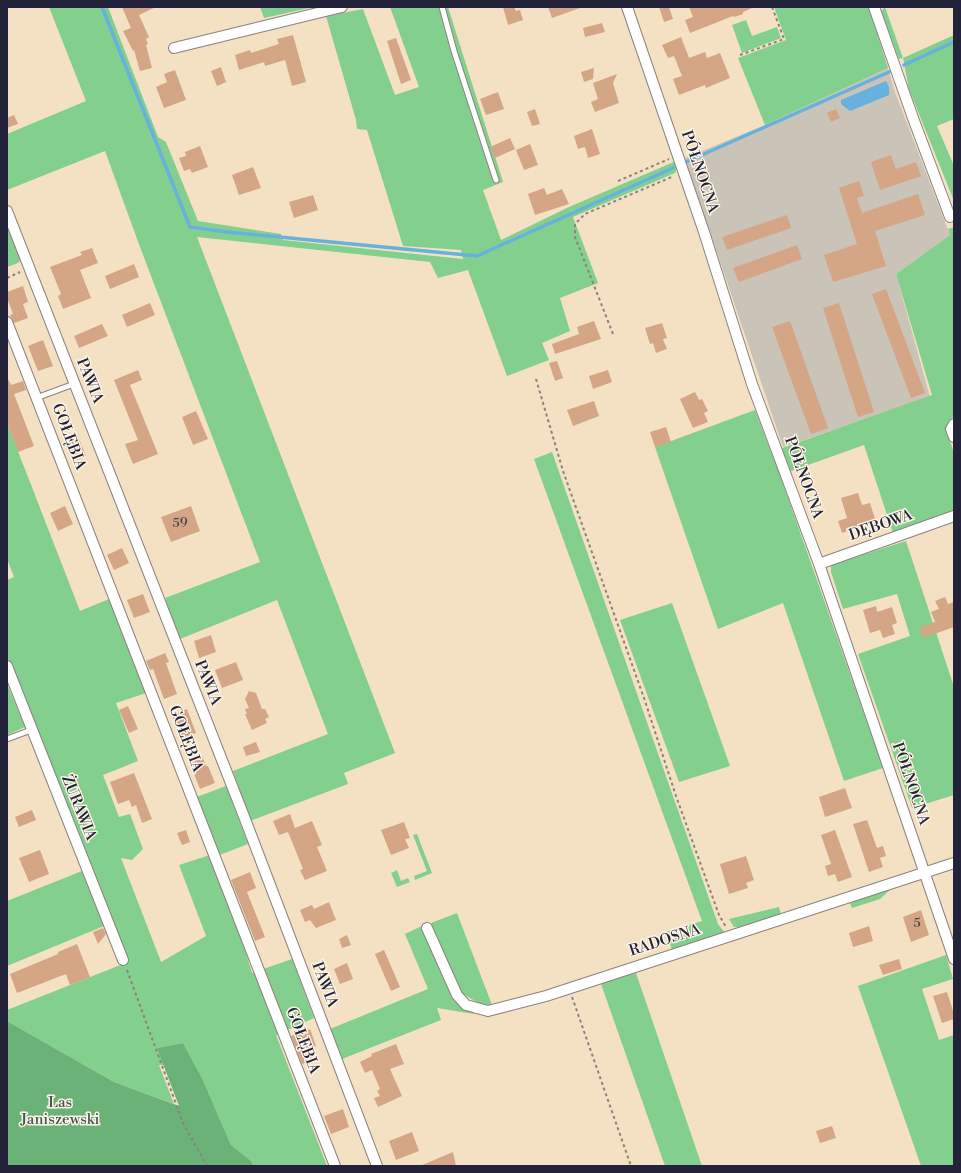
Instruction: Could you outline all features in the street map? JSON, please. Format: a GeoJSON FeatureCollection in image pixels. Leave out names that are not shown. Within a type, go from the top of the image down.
{"type":"FeatureCollection","features":[{"type":"Feature","properties":{"kind":"street"},"geometry":{"type":"LineString","coordinates":[[174,48],[342,7]]}},
{"type":"Feature","properties":{"kind":"street","name":"PÓŁNOCNA"},"geometry":{"type":"LineString","coordinates":[[627,7],[678,155],[752,384],[819,564],[954,959]]}},
{"type":"Feature","properties":{"kind":"street"},"geometry":{"type":"LineString","coordinates":[[874,7],[950,217]]}},
{"type":"Feature","properties":{"kind":"street","name":"PAWIA"},"geometry":{"type":"LineString","coordinates":[[7,211],[245,819],[377,1166]]}},
{"type":"Feature","properties":{"kind":"street","name":"GOŁĘBIA"},"geometry":{"type":"LineString","coordinates":[[7,322],[335,1166]]}},
{"type":"Feature","properties":{"kind":"street"},"geometry":{"type":"LineString","coordinates":[[954,424],[951,429],[954,437]]}},
{"type":"Feature","properties":{"kind":"street","name":"DĘBOWA"},"geometry":{"type":"LineString","coordinates":[[819,564],[954,516]]}},
{"type":"Feature","properties":{"kind":"street","name":"ŻURAWIA"},"geometry":{"type":"LineString","coordinates":[[7,666],[123,960]]}},
{"type":"Feature","properties":{"kind":"street","name":"RADOSNA"},"geometry":{"type":"LineString","coordinates":[[427,928],[457,995],[466,1005],[488,1012],[546,996],[568,987],[954,863]]}},
{"type":"Feature","properties":{"kind":"lane"},"geometry":{"type":"LineString","coordinates":[[442,7],[454,51],[496,180]]}},
{"type":"Feature","properties":{"kind":"lane"},"geometry":{"type":"LineString","coordinates":[[36,398],[74,384]]}},
{"type":"Feature","properties":{"kind":"lane"},"geometry":{"type":"LineString","coordinates":[[7,739],[31,730]]}},
{"type":"Feature","properties":{"kind":"path"},"geometry":{"type":"LineString","coordinates":[[740,56],[784,39],[772,7]]}},
{"type":"Feature","properties":{"kind":"path"},"geometry":{"type":"LineString","coordinates":[[618,181],[678,155]]}},
{"type":"Feature","properties":{"kind":"path"},"geometry":{"type":"LineString","coordinates":[[613,334],[575,237],[575,224],[585,214],[683,172]]}},
{"type":"Feature","properties":{"kind":"path"},"geometry":{"type":"LineString","coordinates":[[7,278],[30,268]]}},
{"type":"Feature","properties":{"kind":"path"},"geometry":{"type":"LineString","coordinates":[[536,379],[563,472],[644,698],[676,796],[719,915],[727,929],[735,934]]}},
{"type":"Feature","properties":{"kind":"path"},"geometry":{"type":"LineString","coordinates":[[123,960],[183,1123],[208,1166]]}},
{"type":"Feature","properties":{"kind":"path"},"geometry":{"type":"LineString","coordinates":[[568,987],[631,1166]]}},
{"type":"Feature","properties":{"kind":"shaded area"},"geometry":{"type":"Polygon","coordinates":[[[888,68],[895,92],[950,235],[896,274],[930,397],[783,447],[685,158],[765,125],[888,68]]]}},
{"type":"Feature","properties":{"kind":"green space"},"geometry":{"type":"Polygon","coordinates":[[[49,7],[108,7],[158,137],[166,142],[198,221],[281,234],[283,240],[463,259],[461,250],[403,246],[367,130],[357,129],[356,120],[326,16],[363,9],[395,95],[419,87],[390,7],[448,7],[503,182],[483,190],[501,240],[569,207],[676,161],[678,166],[675,173],[573,217],[598,283],[560,298],[570,331],[542,343],[549,360],[507,376],[468,270],[438,278],[430,262],[197,237],[395,753],[344,773],[348,784],[250,821],[233,771],[328,734],[277,600],[180,639],[165,598],[260,562],[105,151],[7,190],[7,134],[86,101],[49,7]]]}},
{"type":"Feature","properties":{"kind":"green space"},"geometry":{"type":"Polygon","coordinates":[[[260,7],[314,7],[264,18],[260,7]]]}},
{"type":"Feature","properties":{"kind":"green space"},"geometry":{"type":"Polygon","coordinates":[[[774,7],[869,7],[888,68],[765,125],[738,58],[786,40],[774,7]]]}},
{"type":"Feature","properties":{"kind":"green space"},"geometry":{"type":"Polygon","coordinates":[[[885,7],[903,58],[899,59],[898,57],[881,11],[885,7]]]}},
{"type":"Feature","properties":{"kind":"green space"},"geometry":{"type":"Polygon","coordinates":[[[746,20],[752,36],[777,27],[781,38],[742,53],[732,25],[746,20]]]}},
{"type":"Feature","properties":{"kind":"green space"},"geometry":{"type":"Polygon","coordinates":[[[954,35],[954,119],[937,126],[954,166],[954,201],[909,89],[903,58],[954,35]]]}},
{"type":"Feature","properties":{"kind":"green space"},"geometry":{"type":"Polygon","coordinates":[[[7,225],[21,259],[18,263],[7,267],[7,225]]]}},
{"type":"Feature","properties":{"kind":"green space"},"geometry":{"type":"Polygon","coordinates":[[[954,227],[954,415],[946,429],[954,453],[954,512],[893,533],[864,445],[780,475],[883,768],[844,781],[783,603],[718,629],[655,447],[755,410],[771,452],[932,395],[896,274],[950,235],[948,229],[954,227]]]}},
{"type":"Feature","properties":{"kind":"green space"},"geometry":{"type":"Polygon","coordinates":[[[7,423],[80,611],[109,599],[146,693],[116,703],[138,761],[103,775],[119,817],[130,814],[143,849],[132,860],[121,858],[161,962],[206,936],[179,865],[210,855],[237,924],[252,973],[292,959],[314,1018],[276,1035],[327,1166],[254,1166],[250,1160],[231,1145],[202,1078],[183,1043],[157,1048],[164,1065],[159,1065],[174,1104],[114,1082],[7,1021],[7,1010],[128,962],[7,656],[7,580],[14,577],[7,559],[7,423]]]}},
{"type":"Feature","properties":{"kind":"green space"},"geometry":{"type":"Polygon","coordinates":[[[552,452],[718,924],[725,933],[672,950],[666,932],[702,921],[534,459],[552,452]]]}},
{"type":"Feature","properties":{"kind":"green space"},"geometry":{"type":"Polygon","coordinates":[[[906,541],[954,687],[954,795],[912,808],[858,654],[910,636],[897,594],[843,609],[831,572],[831,565],[906,541]]]}},
{"type":"Feature","properties":{"kind":"green space"},"geometry":{"type":"Polygon","coordinates":[[[672,603],[730,766],[679,782],[620,620],[672,603]]]}},
{"type":"Feature","properties":{"kind":"green space"},"geometry":{"type":"Polygon","coordinates":[[[7,684],[25,727],[7,735],[7,684]]]}},
{"type":"Feature","properties":{"kind":"green space"},"geometry":{"type":"Polygon","coordinates":[[[226,786],[248,844],[217,856],[194,798],[226,786]]]}},
{"type":"Feature","properties":{"kind":"green space"},"geometry":{"type":"Polygon","coordinates":[[[417,834],[432,873],[415,880],[414,876],[427,871],[413,835],[417,834]]]}},
{"type":"Feature","properties":{"kind":"green space"},"geometry":{"type":"Polygon","coordinates":[[[397,870],[401,881],[408,878],[410,882],[397,887],[391,873],[397,870]]]}},
{"type":"Feature","properties":{"kind":"green space"},"geometry":{"type":"Polygon","coordinates":[[[82,871],[104,926],[7,966],[7,901],[82,871]]]}},
{"type":"Feature","properties":{"kind":"green space"},"geometry":{"type":"Polygon","coordinates":[[[892,888],[880,899],[852,908],[850,903],[892,888]]]}},
{"type":"Feature","properties":{"kind":"green space"},"geometry":{"type":"Polygon","coordinates":[[[779,907],[781,914],[743,927],[734,927],[729,919],[779,907]]]}},
{"type":"Feature","properties":{"kind":"green space"},"geometry":{"type":"Polygon","coordinates":[[[457,913],[492,1005],[480,1004],[460,992],[431,923],[457,913]]]}},
{"type":"Feature","properties":{"kind":"green space"},"geometry":{"type":"Polygon","coordinates":[[[424,925],[450,992],[459,1004],[474,1014],[437,1008],[441,1020],[342,1059],[330,1029],[428,989],[405,934],[424,925]]]}},
{"type":"Feature","properties":{"kind":"green space"},"geometry":{"type":"Polygon","coordinates":[[[946,955],[953,979],[922,989],[939,1040],[954,1035],[954,1166],[921,1166],[858,986],[946,955]]]}},
{"type":"Feature","properties":{"kind":"green space"},"geometry":{"type":"Polygon","coordinates":[[[636,973],[702,1166],[665,1166],[600,981],[636,973]]]}},
{"type":"Feature","properties":{"kind":"green space","name":"Las Janiszewski"},"geometry":{"type":"Polygon","coordinates":[[[7,1021],[114,1082],[179,1106],[157,1048],[183,1043],[202,1078],[231,1145],[250,1160],[254,1166],[7,1166],[7,1021]]]}},
{"type":"Feature","properties":{"kind":"water"},"geometry":{"type":"Polygon","coordinates":[[[886,81],[889,87],[889,95],[850,111],[841,104],[841,100],[886,81]]]}},
{"type":"Feature","properties":{"kind":"building"},"geometry":{"type":"Polygon","coordinates":[[[122,7],[156,7],[139,15],[149,37],[146,39],[148,44],[146,45],[152,68],[140,71],[134,50],[133,51],[123,31],[131,28],[122,7]]]}},
{"type":"Feature","properties":{"kind":"building"},"geometry":{"type":"Polygon","coordinates":[[[503,7],[514,7],[516,11],[520,10],[523,20],[508,25],[503,7]]]}},
{"type":"Feature","properties":{"kind":"building"},"geometry":{"type":"Polygon","coordinates":[[[548,7],[580,7],[580,8],[552,18],[548,7]]]}},
{"type":"Feature","properties":{"kind":"building"},"geometry":{"type":"Polygon","coordinates":[[[659,7],[669,7],[673,19],[664,22],[659,7]]]}},
{"type":"Feature","properties":{"kind":"building"},"geometry":{"type":"Polygon","coordinates":[[[689,7],[754,7],[743,12],[743,14],[733,16],[690,33],[685,20],[693,17],[689,7]]]}},
{"type":"Feature","properties":{"kind":"building"},"geometry":{"type":"Polygon","coordinates":[[[602,23],[605,32],[585,37],[583,28],[602,23]]]}},
{"type":"Feature","properties":{"kind":"building"},"geometry":{"type":"Polygon","coordinates":[[[293,35],[306,82],[292,86],[285,60],[265,66],[264,62],[239,70],[235,55],[250,50],[251,53],[279,44],[277,39],[293,35]]]}},
{"type":"Feature","properties":{"kind":"building"},"geometry":{"type":"Polygon","coordinates":[[[681,37],[689,58],[705,52],[707,58],[720,53],[730,78],[706,88],[705,85],[679,95],[673,79],[682,76],[674,56],[668,58],[662,45],[681,37]]]}},
{"type":"Feature","properties":{"kind":"building"},"geometry":{"type":"Polygon","coordinates":[[[396,38],[411,80],[401,84],[387,41],[396,38]]]}},
{"type":"Feature","properties":{"kind":"building"},"geometry":{"type":"Polygon","coordinates":[[[221,67],[226,82],[217,86],[211,71],[221,67]]]}},
{"type":"Feature","properties":{"kind":"building"},"geometry":{"type":"Polygon","coordinates":[[[594,68],[593,79],[584,82],[581,72],[594,68]]]}},
{"type":"Feature","properties":{"kind":"building"},"geometry":{"type":"Polygon","coordinates":[[[175,70],[186,100],[164,108],[156,87],[167,82],[164,74],[175,70]]]}},
{"type":"Feature","properties":{"kind":"building"},"geometry":{"type":"Polygon","coordinates":[[[617,74],[613,83],[619,103],[595,112],[591,102],[598,99],[593,83],[617,74]]]}},
{"type":"Feature","properties":{"kind":"building"},"geometry":{"type":"Polygon","coordinates":[[[498,92],[504,109],[486,115],[480,99],[498,92]]]}},
{"type":"Feature","properties":{"kind":"building"},"geometry":{"type":"Polygon","coordinates":[[[535,109],[540,124],[532,126],[527,112],[535,109]]]}},
{"type":"Feature","properties":{"kind":"building"},"geometry":{"type":"Polygon","coordinates":[[[836,109],[840,118],[831,122],[827,113],[836,109]]]}},
{"type":"Feature","properties":{"kind":"building"},"geometry":{"type":"Polygon","coordinates":[[[14,115],[18,124],[7,128],[7,118],[14,115]]]}},
{"type":"Feature","properties":{"kind":"building"},"geometry":{"type":"Polygon","coordinates":[[[592,129],[600,154],[588,158],[585,147],[578,149],[574,136],[592,129]]]}},
{"type":"Feature","properties":{"kind":"building"},"geometry":{"type":"Polygon","coordinates":[[[510,138],[515,149],[495,158],[490,147],[510,138]]]}},
{"type":"Feature","properties":{"kind":"building"},"geometry":{"type":"Polygon","coordinates":[[[530,144],[538,165],[524,170],[516,150],[530,144]]]}},
{"type":"Feature","properties":{"kind":"building"},"geometry":{"type":"Polygon","coordinates":[[[200,146],[208,167],[192,173],[190,169],[184,171],[179,158],[186,156],[185,152],[200,146]]]}},
{"type":"Feature","properties":{"kind":"building"},"geometry":{"type":"Polygon","coordinates":[[[891,155],[896,169],[916,162],[921,176],[880,190],[871,162],[891,155]]]}},
{"type":"Feature","properties":{"kind":"building"},"geometry":{"type":"Polygon","coordinates":[[[253,167],[261,188],[239,195],[232,175],[253,167]]]}},
{"type":"Feature","properties":{"kind":"building"},"geometry":{"type":"Polygon","coordinates":[[[859,181],[864,196],[857,198],[862,213],[918,194],[925,215],[875,231],[886,266],[833,282],[824,255],[857,244],[839,188],[859,181]]]}},
{"type":"Feature","properties":{"kind":"building"},"geometry":{"type":"Polygon","coordinates":[[[544,188],[547,195],[562,189],[569,204],[535,215],[528,194],[544,188]]]}},
{"type":"Feature","properties":{"kind":"building"},"geometry":{"type":"Polygon","coordinates":[[[313,195],[318,210],[294,218],[289,202],[313,195]]]}},
{"type":"Feature","properties":{"kind":"building"},"geometry":{"type":"Polygon","coordinates":[[[787,215],[791,228],[727,250],[722,237],[787,215]]]}},
{"type":"Feature","properties":{"kind":"building"},"geometry":{"type":"Polygon","coordinates":[[[797,245],[802,259],[739,282],[733,268],[797,245]]]}},
{"type":"Feature","properties":{"kind":"building"},"geometry":{"type":"Polygon","coordinates":[[[92,248],[98,263],[80,270],[91,298],[63,309],[58,296],[61,294],[50,267],[82,255],[80,252],[92,248]]]}},
{"type":"Feature","properties":{"kind":"building"},"geometry":{"type":"Polygon","coordinates":[[[134,264],[139,277],[110,289],[105,276],[134,264]]]}},
{"type":"Feature","properties":{"kind":"building"},"geometry":{"type":"Polygon","coordinates":[[[23,286],[28,302],[23,304],[28,318],[14,323],[10,315],[13,314],[7,298],[7,292],[23,286]]]}},
{"type":"Feature","properties":{"kind":"building"},"geometry":{"type":"Polygon","coordinates":[[[886,289],[925,393],[911,398],[872,294],[886,289]]]}},
{"type":"Feature","properties":{"kind":"building"},"geometry":{"type":"Polygon","coordinates":[[[150,303],[155,315],[127,327],[122,315],[150,303]]]}},
{"type":"Feature","properties":{"kind":"building"},"geometry":{"type":"Polygon","coordinates":[[[839,303],[874,412],[858,417],[823,308],[839,303]]]}},
{"type":"Feature","properties":{"kind":"building"},"geometry":{"type":"Polygon","coordinates":[[[594,321],[601,339],[555,354],[552,344],[579,334],[577,327],[594,321]]]}},
{"type":"Feature","properties":{"kind":"building"},"geometry":{"type":"Polygon","coordinates":[[[790,321],[828,428],[811,434],[772,327],[790,321]]]}},
{"type":"Feature","properties":{"kind":"building"},"geometry":{"type":"Polygon","coordinates":[[[662,323],[667,338],[663,339],[667,349],[656,353],[653,343],[650,344],[645,328],[662,323]]]}},
{"type":"Feature","properties":{"kind":"building"},"geometry":{"type":"Polygon","coordinates":[[[102,324],[108,336],[79,348],[74,336],[102,324]]]}},
{"type":"Feature","properties":{"kind":"building"},"geometry":{"type":"Polygon","coordinates":[[[43,340],[53,366],[38,371],[28,346],[43,340]]]}},
{"type":"Feature","properties":{"kind":"building"},"geometry":{"type":"Polygon","coordinates":[[[557,361],[563,378],[555,381],[549,363],[557,361]]]}},
{"type":"Feature","properties":{"kind":"building"},"geometry":{"type":"Polygon","coordinates":[[[138,370],[142,380],[130,385],[158,454],[133,464],[125,444],[138,440],[114,380],[138,370]]]}},
{"type":"Feature","properties":{"kind":"building"},"geometry":{"type":"Polygon","coordinates":[[[608,370],[612,382],[593,389],[589,376],[608,370]]]}},
{"type":"Feature","properties":{"kind":"building"},"geometry":{"type":"Polygon","coordinates":[[[7,377],[11,385],[23,381],[26,390],[14,394],[34,446],[18,452],[7,423],[7,377]]]}},
{"type":"Feature","properties":{"kind":"building"},"geometry":{"type":"Polygon","coordinates":[[[695,392],[699,400],[702,399],[708,411],[704,413],[708,422],[693,428],[680,399],[695,392]]]}},
{"type":"Feature","properties":{"kind":"building"},"geometry":{"type":"Polygon","coordinates":[[[594,401],[599,416],[573,426],[567,410],[594,401]]]}},
{"type":"Feature","properties":{"kind":"building"},"geometry":{"type":"Polygon","coordinates":[[[196,411],[208,439],[193,445],[182,417],[196,411]]]}},
{"type":"Feature","properties":{"kind":"building"},"geometry":{"type":"Polygon","coordinates":[[[666,427],[671,442],[655,447],[650,432],[666,427]]]}},
{"type":"Feature","properties":{"kind":"building"},"geometry":{"type":"Polygon","coordinates":[[[77,434],[86,456],[73,462],[64,440],[77,434]]]}},
{"type":"Feature","properties":{"kind":"building"},"geometry":{"type":"Polygon","coordinates":[[[858,493],[862,505],[870,503],[876,522],[842,533],[838,521],[847,518],[841,498],[858,493]]]}},
{"type":"Feature","properties":{"kind":"building"},"geometry":{"type":"Polygon","coordinates":[[[65,506],[73,524],[58,531],[50,513],[65,506]]]}},
{"type":"Feature","properties":{"kind":"building"},"geometry":{"type":"Polygon","coordinates":[[[191,506],[200,531],[171,542],[161,517],[191,506]]]}},
{"type":"Feature","properties":{"kind":"building"},"geometry":{"type":"Polygon","coordinates":[[[122,548],[129,563],[114,570],[107,555],[122,548]]]}},
{"type":"Feature","properties":{"kind":"building"},"geometry":{"type":"Polygon","coordinates":[[[143,594],[150,612],[134,618],[127,600],[143,594]]]}},
{"type":"Feature","properties":{"kind":"building"},"geometry":{"type":"Polygon","coordinates":[[[945,597],[948,604],[954,602],[954,627],[923,638],[920,627],[935,622],[931,612],[939,609],[935,601],[945,597]]]}},
{"type":"Feature","properties":{"kind":"building"},"geometry":{"type":"Polygon","coordinates":[[[876,606],[877,612],[892,607],[897,623],[892,625],[895,634],[883,638],[880,630],[870,633],[863,610],[876,606]]]}},
{"type":"Feature","properties":{"kind":"building"},"geometry":{"type":"Polygon","coordinates":[[[211,635],[216,652],[199,658],[194,641],[211,635]]]}},
{"type":"Feature","properties":{"kind":"building"},"geometry":{"type":"Polygon","coordinates":[[[165,653],[169,662],[166,663],[177,694],[164,699],[153,669],[150,670],[146,661],[165,653]]]}},
{"type":"Feature","properties":{"kind":"building"},"geometry":{"type":"Polygon","coordinates":[[[236,662],[243,680],[222,688],[215,670],[236,662]]]}},
{"type":"Feature","properties":{"kind":"building"},"geometry":{"type":"Polygon","coordinates":[[[249,691],[256,693],[262,709],[265,709],[269,717],[265,719],[267,723],[252,730],[245,714],[247,714],[245,709],[249,708],[245,699],[249,691]]]}},
{"type":"Feature","properties":{"kind":"building"},"geometry":{"type":"Polygon","coordinates":[[[128,706],[138,729],[129,733],[119,710],[128,706]]]}},
{"type":"Feature","properties":{"kind":"building"},"geometry":{"type":"Polygon","coordinates":[[[187,709],[196,733],[183,739],[172,715],[187,709]]]}},
{"type":"Feature","properties":{"kind":"building"},"geometry":{"type":"Polygon","coordinates":[[[256,742],[260,752],[246,756],[243,747],[256,742]]]}},
{"type":"Feature","properties":{"kind":"building"},"geometry":{"type":"Polygon","coordinates":[[[202,756],[215,783],[200,789],[189,761],[202,756]]]}},
{"type":"Feature","properties":{"kind":"building"},"geometry":{"type":"Polygon","coordinates":[[[134,773],[152,819],[142,823],[136,805],[132,807],[129,800],[118,804],[110,782],[134,773]]]}},
{"type":"Feature","properties":{"kind":"building"},"geometry":{"type":"Polygon","coordinates":[[[845,788],[852,808],[825,817],[819,797],[845,788]]]}},
{"type":"Feature","properties":{"kind":"building"},"geometry":{"type":"Polygon","coordinates":[[[32,810],[36,820],[19,827],[15,817],[32,810]]]}},
{"type":"Feature","properties":{"kind":"building"},"geometry":{"type":"Polygon","coordinates":[[[290,814],[295,828],[312,821],[322,845],[317,847],[327,871],[305,880],[300,870],[303,869],[288,832],[279,835],[273,821],[290,814]]]}},
{"type":"Feature","properties":{"kind":"building"},"geometry":{"type":"Polygon","coordinates":[[[867,820],[877,848],[883,846],[886,856],[880,858],[883,867],[869,872],[853,824],[867,820]]]}},
{"type":"Feature","properties":{"kind":"building"},"geometry":{"type":"Polygon","coordinates":[[[404,822],[410,838],[405,839],[409,848],[391,855],[381,830],[404,822]]]}},
{"type":"Feature","properties":{"kind":"building"},"geometry":{"type":"Polygon","coordinates":[[[186,830],[190,842],[182,845],[177,833],[186,830]]]}},
{"type":"Feature","properties":{"kind":"building"},"geometry":{"type":"Polygon","coordinates":[[[835,830],[852,877],[838,882],[835,874],[828,876],[825,866],[831,864],[821,835],[835,830]]]}},
{"type":"Feature","properties":{"kind":"building"},"geometry":{"type":"Polygon","coordinates":[[[40,850],[49,874],[29,882],[19,858],[40,850]]]}},
{"type":"Feature","properties":{"kind":"building"},"geometry":{"type":"Polygon","coordinates":[[[746,856],[754,880],[746,883],[748,888],[729,894],[720,864],[746,856]]]}},
{"type":"Feature","properties":{"kind":"building"},"geometry":{"type":"Polygon","coordinates":[[[250,872],[256,888],[247,892],[265,937],[255,941],[231,880],[250,872]]]}},
{"type":"Feature","properties":{"kind":"building"},"geometry":{"type":"Polygon","coordinates":[[[329,902],[336,920],[316,928],[310,920],[305,922],[300,910],[312,905],[314,909],[329,902]]]}},
{"type":"Feature","properties":{"kind":"building"},"geometry":{"type":"Polygon","coordinates":[[[921,910],[929,935],[911,942],[903,917],[921,910]]]}},
{"type":"Feature","properties":{"kind":"building"},"geometry":{"type":"Polygon","coordinates":[[[869,926],[873,941],[853,947],[849,933],[869,926]]]}},
{"type":"Feature","properties":{"kind":"building"},"geometry":{"type":"Polygon","coordinates":[[[103,928],[106,934],[98,944],[93,932],[103,928]]]}},
{"type":"Feature","properties":{"kind":"building"},"geometry":{"type":"Polygon","coordinates":[[[347,935],[351,945],[342,948],[339,939],[347,935]]]}},
{"type":"Feature","properties":{"kind":"building"},"geometry":{"type":"Polygon","coordinates":[[[77,944],[90,977],[70,985],[66,974],[17,993],[10,974],[58,954],[58,952],[77,944]]]}},
{"type":"Feature","properties":{"kind":"building"},"geometry":{"type":"Polygon","coordinates":[[[384,950],[400,987],[391,991],[375,954],[384,950]]]}},
{"type":"Feature","properties":{"kind":"building"},"geometry":{"type":"Polygon","coordinates":[[[899,959],[902,969],[883,975],[879,965],[899,959]]]}},
{"type":"Feature","properties":{"kind":"building"},"geometry":{"type":"Polygon","coordinates":[[[347,963],[353,979],[340,984],[334,969],[347,963]]]}},
{"type":"Feature","properties":{"kind":"building"},"geometry":{"type":"Polygon","coordinates":[[[947,992],[954,1014],[954,1019],[942,1023],[933,996],[947,992]]]}},
{"type":"Feature","properties":{"kind":"building"},"geometry":{"type":"Polygon","coordinates":[[[310,1029],[316,1046],[312,1047],[317,1059],[302,1064],[291,1036],[310,1029]]]}},
{"type":"Feature","properties":{"kind":"building"},"geometry":{"type":"Polygon","coordinates":[[[396,1044],[404,1064],[390,1069],[402,1096],[378,1107],[374,1098],[380,1096],[377,1091],[380,1089],[372,1070],[365,1073],[360,1062],[372,1056],[371,1054],[396,1044]]]}},
{"type":"Feature","properties":{"kind":"building"},"geometry":{"type":"Polygon","coordinates":[[[343,1109],[349,1127],[331,1134],[324,1116],[343,1109]]]}},
{"type":"Feature","properties":{"kind":"building"},"geometry":{"type":"Polygon","coordinates":[[[832,1126],[836,1138],[820,1143],[816,1131],[832,1126]]]}},
{"type":"Feature","properties":{"kind":"building"},"geometry":{"type":"Polygon","coordinates":[[[412,1132],[419,1151],[396,1160],[389,1141],[412,1132]]]}},
{"type":"Feature","properties":{"kind":"building"},"geometry":{"type":"Polygon","coordinates":[[[453,1152],[456,1166],[420,1166],[453,1152]]]}},
{"type":"Feature","properties":{"kind":"waterway"},"geometry":{"type":"LineString","coordinates":[[102,7],[190,227],[227,232],[477,256],[673,168]]}},
{"type":"Feature","properties":{"kind":"waterway"},"geometry":{"type":"LineString","coordinates":[[904,65],[954,42]]}},
{"type":"Feature","properties":{"kind":"waterway"},"geometry":{"type":"LineString","coordinates":[[686,162],[889,72]]}}]}
